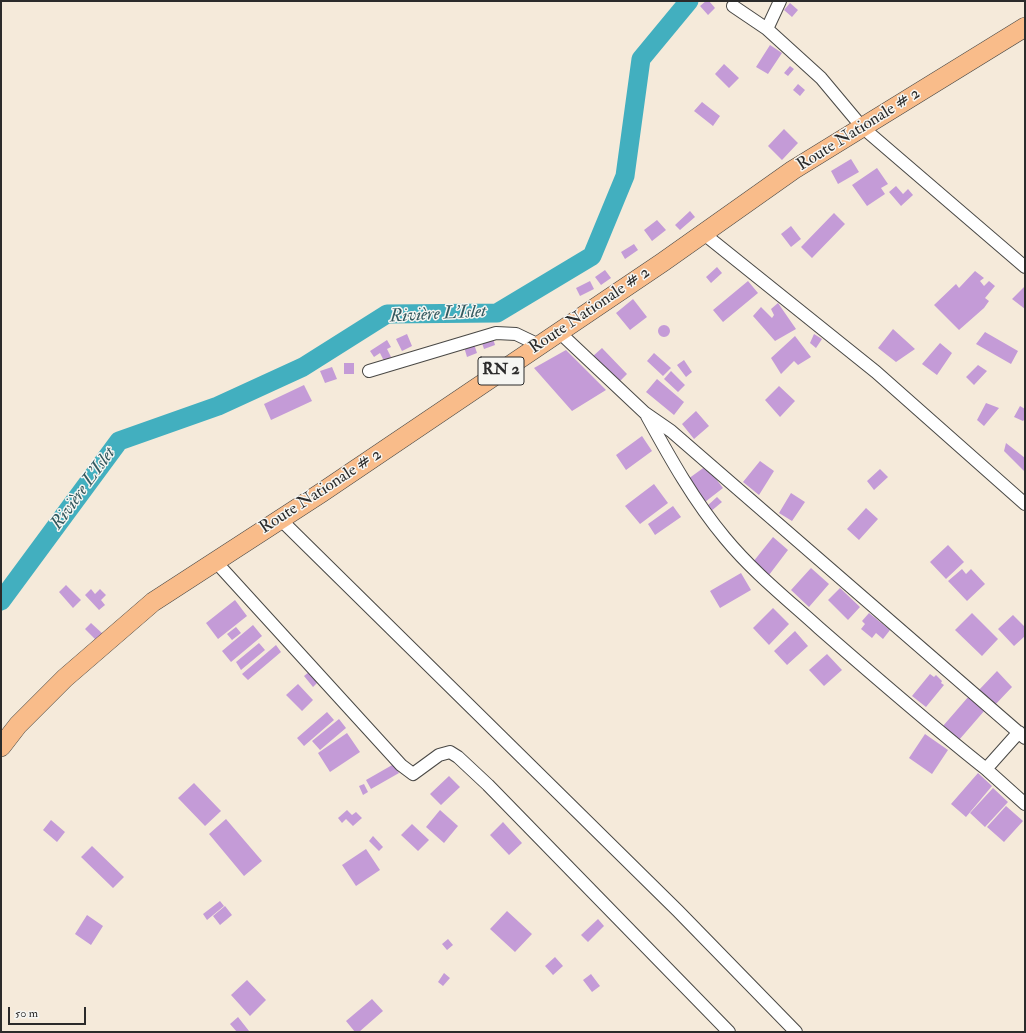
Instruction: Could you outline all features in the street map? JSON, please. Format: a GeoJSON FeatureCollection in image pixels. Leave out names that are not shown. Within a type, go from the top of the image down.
{"type":"FeatureCollection","features":[{"type":"Feature","properties":{"kind":"main road","name":"Route Nationale # 2"},"geometry":{"type":"LineString","coordinates":[[1,747],[18,725],[65,678],[153,602],[280,519],[559,332],[704,234],[793,170],[1025,27]]}},
{"type":"Feature","properties":{"kind":"street"},"geometry":{"type":"LineString","coordinates":[[767,29],[780,1]]}},
{"type":"Feature","properties":{"kind":"street"},"geometry":{"type":"LineString","coordinates":[[733,6],[767,29],[821,78],[862,127],[1025,267]]}},
{"type":"Feature","properties":{"kind":"street"},"geometry":{"type":"LineString","coordinates":[[704,234],[876,372],[1025,504]]}},
{"type":"Feature","properties":{"kind":"street"},"geometry":{"type":"LineString","coordinates":[[559,332],[645,413],[671,431],[1022,735],[986,769]]}},
{"type":"Feature","properties":{"kind":"street"},"geometry":{"type":"LineString","coordinates":[[369,371],[496,333],[516,334],[539,345]]}},
{"type":"Feature","properties":{"kind":"street"},"geometry":{"type":"LineString","coordinates":[[645,413],[670,458],[701,506],[724,538],[750,566],[871,674],[986,769],[1025,804]]}},
{"type":"Feature","properties":{"kind":"street"},"geometry":{"type":"LineString","coordinates":[[280,519],[678,911],[796,1032]]}},
{"type":"Feature","properties":{"kind":"street"},"geometry":{"type":"LineString","coordinates":[[215,561],[400,765],[413,774],[439,755],[450,752],[458,757],[488,784],[729,1032]]}},
{"type":"Feature","properties":{"kind":"building"},"geometry":{"type":"Polygon","coordinates":[[[706,1],[709,1],[715,8],[708,15],[700,6],[706,1]]]}},
{"type":"Feature","properties":{"kind":"building"},"geometry":{"type":"Polygon","coordinates":[[[790,3],[798,10],[792,17],[784,10],[790,3]]]}},
{"type":"Feature","properties":{"kind":"building"},"geometry":{"type":"Polygon","coordinates":[[[770,45],[782,53],[768,74],[756,67],[770,45]]]}},
{"type":"Feature","properties":{"kind":"building"},"geometry":{"type":"Polygon","coordinates":[[[724,64],[739,78],[729,88],[715,74],[724,64]]]}},
{"type":"Feature","properties":{"kind":"building"},"geometry":{"type":"Polygon","coordinates":[[[790,66],[794,69],[788,76],[784,73],[790,66]]]}},
{"type":"Feature","properties":{"kind":"building"},"geometry":{"type":"Polygon","coordinates":[[[798,84],[805,90],[800,96],[793,90],[798,84]]]}},
{"type":"Feature","properties":{"kind":"building"},"geometry":{"type":"Polygon","coordinates":[[[702,102],[720,116],[713,126],[694,111],[702,102]]]}},
{"type":"Feature","properties":{"kind":"building"},"geometry":{"type":"Polygon","coordinates":[[[784,129],[798,143],[782,160],[768,146],[784,129]]]}},
{"type":"Feature","properties":{"kind":"building"},"geometry":{"type":"Polygon","coordinates":[[[851,159],[859,172],[838,184],[831,171],[851,159]]]}},
{"type":"Feature","properties":{"kind":"building"},"geometry":{"type":"Polygon","coordinates":[[[877,168],[888,184],[881,188],[885,194],[867,206],[852,185],[877,168]]]}},
{"type":"Feature","properties":{"kind":"building"},"geometry":{"type":"Polygon","coordinates":[[[896,186],[903,194],[908,189],[913,195],[901,206],[889,192],[896,186]]]}},
{"type":"Feature","properties":{"kind":"building"},"geometry":{"type":"Polygon","coordinates":[[[690,211],[695,217],[680,230],[675,225],[690,211]]]}},
{"type":"Feature","properties":{"kind":"building"},"geometry":{"type":"Polygon","coordinates":[[[834,213],[845,224],[812,258],[801,247],[834,213]]]}},
{"type":"Feature","properties":{"kind":"building"},"geometry":{"type":"Polygon","coordinates":[[[657,220],[666,230],[652,241],[644,230],[657,220]]]}},
{"type":"Feature","properties":{"kind":"building"},"geometry":{"type":"Polygon","coordinates":[[[791,226],[801,239],[791,247],[781,234],[791,226]]]}},
{"type":"Feature","properties":{"kind":"building"},"geometry":{"type":"Polygon","coordinates":[[[634,244],[638,250],[625,259],[621,252],[634,244]]]}},
{"type":"Feature","properties":{"kind":"building"},"geometry":{"type":"Polygon","coordinates":[[[717,267],[722,273],[711,283],[706,277],[717,267]]]}},
{"type":"Feature","properties":{"kind":"building"},"geometry":{"type":"Polygon","coordinates":[[[605,270],[611,278],[601,285],[595,277],[605,270]]]}},
{"type":"Feature","properties":{"kind":"building"},"geometry":{"type":"Polygon","coordinates":[[[975,271],[984,278],[980,281],[984,286],[989,281],[995,286],[985,298],[989,301],[984,308],[959,330],[934,305],[956,284],[959,288],[975,271]]]}},
{"type":"Feature","properties":{"kind":"building"},"geometry":{"type":"Polygon","coordinates":[[[590,281],[594,289],[580,296],[576,288],[590,281]]]}},
{"type":"Feature","properties":{"kind":"building"},"geometry":{"type":"Polygon","coordinates":[[[748,281],[758,293],[723,322],[713,310],[748,281]]]}},
{"type":"Feature","properties":{"kind":"building"},"geometry":{"type":"Polygon","coordinates":[[[1025,286],[1025,309],[1012,299],[1025,286]]]}},
{"type":"Feature","properties":{"kind":"building"},"geometry":{"type":"Polygon","coordinates":[[[633,299],[647,317],[630,330],[616,313],[633,299]]]}},
{"type":"Feature","properties":{"kind":"building"},"geometry":{"type":"Polygon","coordinates":[[[778,303],[796,329],[775,341],[753,316],[761,307],[772,318],[774,315],[771,309],[778,303]]]}},
{"type":"Feature","properties":{"kind":"building"},"geometry":{"type":"Polygon","coordinates":[[[664,325],[668,327],[670,331],[668,335],[664,337],[660,335],[658,331],[660,327],[664,325]]]}},
{"type":"Feature","properties":{"kind":"building"},"geometry":{"type":"Polygon","coordinates":[[[893,329],[915,349],[896,362],[878,348],[893,329]]]}},
{"type":"Feature","properties":{"kind":"building"},"geometry":{"type":"Polygon","coordinates":[[[985,332],[1018,351],[1011,364],[976,344],[985,332]]]}},
{"type":"Feature","properties":{"kind":"building"},"geometry":{"type":"Polygon","coordinates":[[[407,334],[412,346],[402,351],[396,339],[407,334]]]}},
{"type":"Feature","properties":{"kind":"building"},"geometry":{"type":"Polygon","coordinates":[[[814,334],[822,339],[816,348],[810,343],[814,334]]]}},
{"type":"Feature","properties":{"kind":"building"},"geometry":{"type":"Polygon","coordinates":[[[492,335],[495,345],[484,349],[481,340],[492,335]]]}},
{"type":"Feature","properties":{"kind":"building"},"geometry":{"type":"Polygon","coordinates":[[[795,336],[811,357],[798,365],[794,361],[781,374],[771,358],[795,336]]]}},
{"type":"Feature","properties":{"kind":"building"},"geometry":{"type":"Polygon","coordinates":[[[387,340],[391,347],[387,349],[391,357],[384,361],[380,353],[374,357],[370,351],[387,340]]]}},
{"type":"Feature","properties":{"kind":"building"},"geometry":{"type":"Polygon","coordinates":[[[940,343],[952,353],[937,375],[922,364],[940,343]]]}},
{"type":"Feature","properties":{"kind":"building"},"geometry":{"type":"Polygon","coordinates":[[[474,344],[477,353],[467,357],[464,347],[474,344]]]}},
{"type":"Feature","properties":{"kind":"building"},"geometry":{"type":"Polygon","coordinates":[[[602,348],[627,374],[617,384],[592,357],[602,348]]]}},
{"type":"Feature","properties":{"kind":"building"},"geometry":{"type":"Polygon","coordinates":[[[566,350],[606,390],[572,411],[534,368],[566,350]]]}},
{"type":"Feature","properties":{"kind":"building"},"geometry":{"type":"Polygon","coordinates":[[[654,353],[671,368],[663,376],[647,361],[654,353]]]}},
{"type":"Feature","properties":{"kind":"building"},"geometry":{"type":"Polygon","coordinates":[[[684,360],[692,372],[686,377],[677,365],[684,360]]]}},
{"type":"Feature","properties":{"kind":"building"},"geometry":{"type":"Polygon","coordinates":[[[344,363],[354,363],[354,374],[344,374],[344,363]]]}},
{"type":"Feature","properties":{"kind":"building"},"geometry":{"type":"Polygon","coordinates":[[[978,365],[987,371],[974,385],[966,377],[978,365]]]}},
{"type":"Feature","properties":{"kind":"building"},"geometry":{"type":"Polygon","coordinates":[[[332,367],[337,379],[325,383],[320,371],[332,367]]]}},
{"type":"Feature","properties":{"kind":"building"},"geometry":{"type":"Polygon","coordinates":[[[671,371],[685,385],[678,392],[664,379],[671,371]]]}},
{"type":"Feature","properties":{"kind":"building"},"geometry":{"type":"Polygon","coordinates":[[[657,379],[684,402],[674,415],[646,392],[657,379]]]}},
{"type":"Feature","properties":{"kind":"building"},"geometry":{"type":"Polygon","coordinates":[[[304,385],[312,401],[271,420],[264,404],[304,385]]]}},
{"type":"Feature","properties":{"kind":"building"},"geometry":{"type":"Polygon","coordinates":[[[779,386],[795,401],[780,417],[765,400],[779,386]]]}},
{"type":"Feature","properties":{"kind":"building"},"geometry":{"type":"Polygon","coordinates":[[[986,403],[999,408],[984,426],[977,420],[986,403]]]}},
{"type":"Feature","properties":{"kind":"building"},"geometry":{"type":"Polygon","coordinates":[[[1020,406],[1025,409],[1025,419],[1023,421],[1014,417],[1020,406]]]}},
{"type":"Feature","properties":{"kind":"building"},"geometry":{"type":"Polygon","coordinates":[[[696,411],[709,426],[694,439],[682,424],[696,411]]]}},
{"type":"Feature","properties":{"kind":"building"},"geometry":{"type":"Polygon","coordinates":[[[642,436],[652,451],[626,470],[616,455],[642,436]]]}},
{"type":"Feature","properties":{"kind":"building"},"geometry":{"type":"Polygon","coordinates":[[[1006,443],[1025,458],[1025,472],[1004,451],[1006,443]]]}},
{"type":"Feature","properties":{"kind":"building"},"geometry":{"type":"Polygon","coordinates":[[[760,461],[774,471],[759,495],[743,482],[760,461]]]}},
{"type":"Feature","properties":{"kind":"building"},"geometry":{"type":"Polygon","coordinates":[[[706,466],[723,488],[705,502],[688,479],[706,466]]]}},
{"type":"Feature","properties":{"kind":"building"},"geometry":{"type":"Polygon","coordinates":[[[880,469],[888,477],[874,490],[867,481],[880,469]]]}},
{"type":"Feature","properties":{"kind":"building"},"geometry":{"type":"Polygon","coordinates":[[[654,484],[668,503],[640,524],[625,506],[654,484]]]}},
{"type":"Feature","properties":{"kind":"building"},"geometry":{"type":"Polygon","coordinates":[[[791,493],[805,502],[792,521],[779,513],[791,493]]]}},
{"type":"Feature","properties":{"kind":"building"},"geometry":{"type":"Polygon","coordinates":[[[717,497],[722,502],[710,512],[706,507],[717,497]]]}},
{"type":"Feature","properties":{"kind":"building"},"geometry":{"type":"Polygon","coordinates":[[[673,506],[681,517],[655,535],[648,524],[673,506]]]}},
{"type":"Feature","properties":{"kind":"building"},"geometry":{"type":"Polygon","coordinates":[[[866,508],[878,519],[859,540],[847,529],[866,508]]]}},
{"type":"Feature","properties":{"kind":"building"},"geometry":{"type":"Polygon","coordinates":[[[773,537],[788,550],[769,575],[753,562],[773,537]]]}},
{"type":"Feature","properties":{"kind":"building"},"geometry":{"type":"Polygon","coordinates":[[[948,545],[964,562],[946,579],[930,562],[948,545]]]}},
{"type":"Feature","properties":{"kind":"building"},"geometry":{"type":"Polygon","coordinates":[[[811,568],[829,584],[809,607],[791,590],[811,568]]]}},
{"type":"Feature","properties":{"kind":"building"},"geometry":{"type":"Polygon","coordinates":[[[962,569],[966,574],[971,569],[985,584],[967,601],[948,581],[962,569]]]}},
{"type":"Feature","properties":{"kind":"building"},"geometry":{"type":"Polygon","coordinates":[[[741,573],[751,590],[720,608],[710,591],[741,573]]]}},
{"type":"Feature","properties":{"kind":"building"},"geometry":{"type":"Polygon","coordinates":[[[66,585],[81,600],[73,608],[59,592],[66,585]]]}},
{"type":"Feature","properties":{"kind":"building"},"geometry":{"type":"Polygon","coordinates":[[[840,588],[860,607],[848,620],[828,600],[840,588]]]}},
{"type":"Feature","properties":{"kind":"building"},"geometry":{"type":"Polygon","coordinates":[[[91,589],[95,594],[100,589],[106,595],[101,600],[105,605],[99,610],[85,595],[91,589]]]}},
{"type":"Feature","properties":{"kind":"building"},"geometry":{"type":"Polygon","coordinates":[[[235,600],[247,616],[218,639],[206,623],[235,600]]]}},
{"type":"Feature","properties":{"kind":"building"},"geometry":{"type":"Polygon","coordinates":[[[773,608],[789,624],[769,645],[753,628],[773,608]]]}},
{"type":"Feature","properties":{"kind":"building"},"geometry":{"type":"Polygon","coordinates":[[[869,613],[890,630],[883,639],[876,633],[872,638],[861,629],[865,624],[862,621],[869,613]]]}},
{"type":"Feature","properties":{"kind":"building"},"geometry":{"type":"Polygon","coordinates":[[[972,613],[998,639],[982,656],[955,630],[972,613]]]}},
{"type":"Feature","properties":{"kind":"building"},"geometry":{"type":"Polygon","coordinates":[[[1013,615],[1025,627],[1025,636],[1014,646],[998,629],[1013,615]]]}},
{"type":"Feature","properties":{"kind":"building"},"geometry":{"type":"Polygon","coordinates":[[[91,623],[103,634],[97,641],[85,629],[91,623]]]}},
{"type":"Feature","properties":{"kind":"building"},"geometry":{"type":"Polygon","coordinates":[[[253,625],[262,636],[231,662],[222,651],[253,625]]]}},
{"type":"Feature","properties":{"kind":"building"},"geometry":{"type":"Polygon","coordinates":[[[236,627],[241,633],[232,640],[227,634],[236,627]]]}},
{"type":"Feature","properties":{"kind":"building"},"geometry":{"type":"Polygon","coordinates":[[[795,631],[808,646],[787,665],[774,651],[795,631]]]}},
{"type":"Feature","properties":{"kind":"building"},"geometry":{"type":"Polygon","coordinates":[[[259,643],[265,650],[241,670],[236,662],[259,643]]]}},
{"type":"Feature","properties":{"kind":"building"},"geometry":{"type":"Polygon","coordinates":[[[276,645],[281,652],[248,680],[242,674],[276,645]]]}},
{"type":"Feature","properties":{"kind":"building"},"geometry":{"type":"Polygon","coordinates":[[[827,654],[842,670],[824,686],[809,670],[827,654]]]}},
{"type":"Feature","properties":{"kind":"building"},"geometry":{"type":"Polygon","coordinates":[[[997,671],[1012,687],[994,706],[978,691],[997,671]]]}},
{"type":"Feature","properties":{"kind":"building"},"geometry":{"type":"Polygon","coordinates":[[[309,672],[318,682],[313,687],[304,676],[309,672]]]}},
{"type":"Feature","properties":{"kind":"building"},"geometry":{"type":"Polygon","coordinates":[[[930,674],[934,677],[936,675],[944,685],[926,707],[912,696],[930,674]]]}},
{"type":"Feature","properties":{"kind":"building"},"geometry":{"type":"Polygon","coordinates":[[[298,684],[313,700],[302,711],[286,695],[298,684]]]}},
{"type":"Feature","properties":{"kind":"building"},"geometry":{"type":"Polygon","coordinates":[[[969,696],[985,710],[959,740],[943,726],[969,696]]]}},
{"type":"Feature","properties":{"kind":"building"},"geometry":{"type":"Polygon","coordinates":[[[327,712],[334,720],[304,746],[297,738],[327,712]]]}},
{"type":"Feature","properties":{"kind":"building"},"geometry":{"type":"Polygon","coordinates":[[[339,719],[346,728],[320,750],[312,741],[339,719]]]}},
{"type":"Feature","properties":{"kind":"building"},"geometry":{"type":"Polygon","coordinates":[[[347,733],[360,752],[330,772],[318,753],[347,733]]]}},
{"type":"Feature","properties":{"kind":"building"},"geometry":{"type":"Polygon","coordinates":[[[925,734],[948,750],[932,774],[909,758],[925,734]]]}},
{"type":"Feature","properties":{"kind":"building"},"geometry":{"type":"Polygon","coordinates":[[[394,764],[399,773],[371,789],[366,780],[394,764]]]}},
{"type":"Feature","properties":{"kind":"building"},"geometry":{"type":"Polygon","coordinates":[[[978,773],[992,786],[966,817],[951,804],[978,773]]]}},
{"type":"Feature","properties":{"kind":"building"},"geometry":{"type":"Polygon","coordinates":[[[449,776],[460,787],[441,805],[430,794],[449,776]]]}},
{"type":"Feature","properties":{"kind":"building"},"geometry":{"type":"Polygon","coordinates":[[[194,783],[221,811],[205,826],[178,798],[194,783]]]}},
{"type":"Feature","properties":{"kind":"building"},"geometry":{"type":"Polygon","coordinates":[[[364,784],[368,792],[363,795],[359,786],[364,784]]]}},
{"type":"Feature","properties":{"kind":"building"},"geometry":{"type":"Polygon","coordinates":[[[993,788],[1008,802],[985,827],[970,813],[993,788]]]}},
{"type":"Feature","properties":{"kind":"building"},"geometry":{"type":"Polygon","coordinates":[[[1006,806],[1023,821],[1004,842],[987,827],[1006,806]]]}},
{"type":"Feature","properties":{"kind":"building"},"geometry":{"type":"Polygon","coordinates":[[[347,810],[352,815],[356,812],[362,818],[353,826],[346,819],[342,823],[338,818],[347,810]]]}},
{"type":"Feature","properties":{"kind":"building"},"geometry":{"type":"Polygon","coordinates":[[[440,810],[458,826],[444,843],[426,827],[440,810]]]}},
{"type":"Feature","properties":{"kind":"building"},"geometry":{"type":"Polygon","coordinates":[[[226,819],[262,861],[244,876],[209,834],[226,819]]]}},
{"type":"Feature","properties":{"kind":"building"},"geometry":{"type":"Polygon","coordinates":[[[51,820],[65,832],[57,842],[43,830],[51,820]]]}},
{"type":"Feature","properties":{"kind":"building"},"geometry":{"type":"Polygon","coordinates":[[[503,822],[522,843],[509,855],[490,835],[503,822]]]}},
{"type":"Feature","properties":{"kind":"building"},"geometry":{"type":"Polygon","coordinates":[[[412,824],[429,840],[418,851],[401,835],[412,824]]]}},
{"type":"Feature","properties":{"kind":"building"},"geometry":{"type":"Polygon","coordinates":[[[373,836],[383,847],[379,851],[369,841],[373,836]]]}},
{"type":"Feature","properties":{"kind":"building"},"geometry":{"type":"Polygon","coordinates":[[[92,846],[124,877],[113,888],[81,857],[92,846]]]}},
{"type":"Feature","properties":{"kind":"building"},"geometry":{"type":"Polygon","coordinates":[[[366,849],[380,870],[356,886],[342,865],[366,849]]]}},
{"type":"Feature","properties":{"kind":"building"},"geometry":{"type":"Polygon","coordinates":[[[220,901],[224,906],[207,920],[203,914],[220,901]]]}},
{"type":"Feature","properties":{"kind":"building"},"geometry":{"type":"Polygon","coordinates":[[[225,906],[232,915],[220,925],[213,916],[225,906]]]}},
{"type":"Feature","properties":{"kind":"building"},"geometry":{"type":"Polygon","coordinates":[[[507,911],[532,934],[515,952],[490,929],[507,911]]]}},
{"type":"Feature","properties":{"kind":"building"},"geometry":{"type":"Polygon","coordinates":[[[87,915],[103,926],[91,945],[75,934],[87,915]]]}},
{"type":"Feature","properties":{"kind":"building"},"geometry":{"type":"Polygon","coordinates":[[[598,919],[604,926],[588,942],[581,935],[598,919]]]}},
{"type":"Feature","properties":{"kind":"building"},"geometry":{"type":"Polygon","coordinates":[[[448,939],[453,945],[447,950],[442,944],[448,939]]]}},
{"type":"Feature","properties":{"kind":"building"},"geometry":{"type":"Polygon","coordinates":[[[555,957],[563,966],[553,975],[545,966],[555,957]]]}},
{"type":"Feature","properties":{"kind":"building"},"geometry":{"type":"Polygon","coordinates":[[[444,973],[450,978],[443,986],[438,982],[444,973]]]}},
{"type":"Feature","properties":{"kind":"building"},"geometry":{"type":"Polygon","coordinates":[[[591,974],[600,986],[592,992],[583,980],[591,974]]]}},
{"type":"Feature","properties":{"kind":"building"},"geometry":{"type":"Polygon","coordinates":[[[247,980],[266,1000],[250,1016],[231,995],[247,980]]]}},
{"type":"Feature","properties":{"kind":"building"},"geometry":{"type":"Polygon","coordinates":[[[372,999],[383,1011],[359,1032],[355,1032],[346,1021],[372,999]]]}},
{"type":"Feature","properties":{"kind":"building"},"geometry":{"type":"Polygon","coordinates":[[[238,1017],[249,1031],[248,1032],[237,1032],[230,1024],[238,1017]]]}},
{"type":"Feature","properties":{"kind":"waterway","name":"Rivière L'Islet"},"geometry":{"type":"LineString","coordinates":[[1,601],[119,441],[218,406],[303,367],[387,314],[497,313],[592,256],[625,176],[641,59],[689,1]]}}]}
